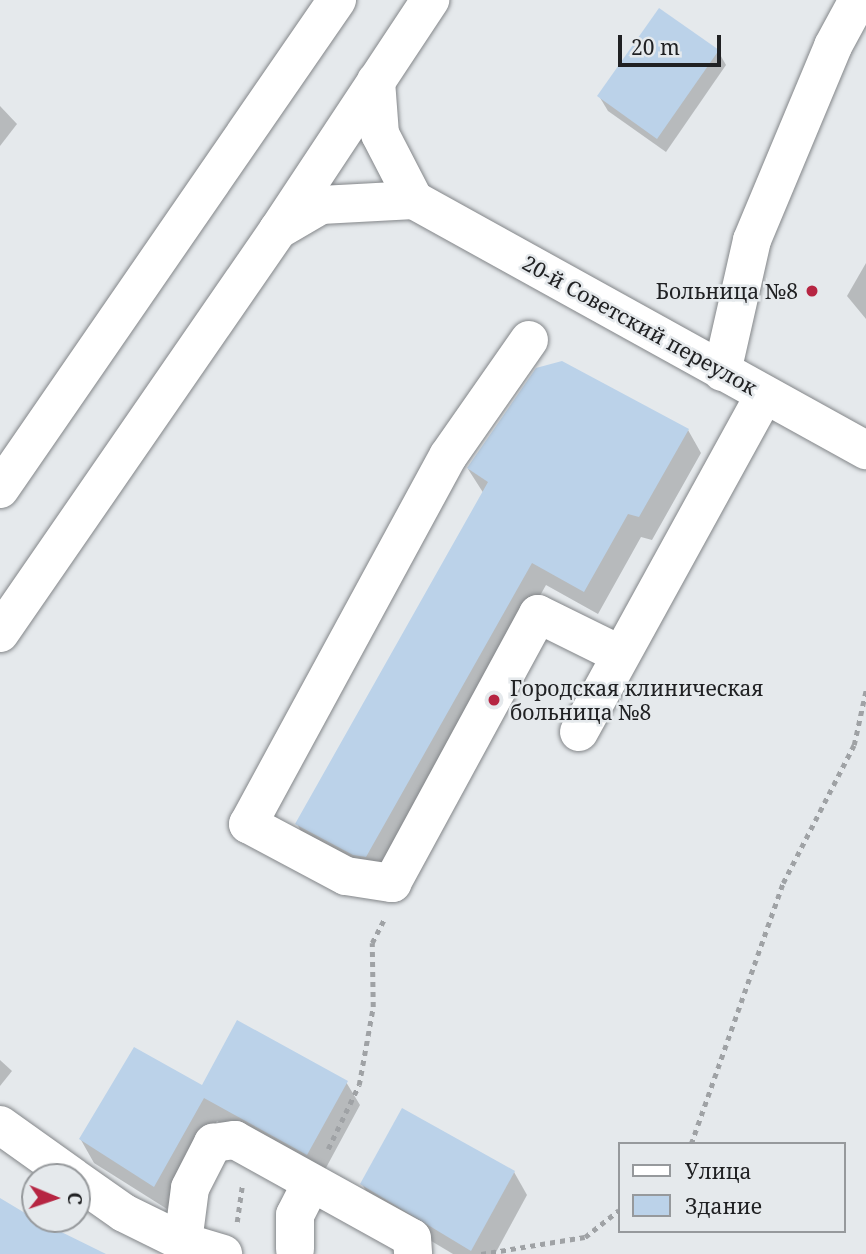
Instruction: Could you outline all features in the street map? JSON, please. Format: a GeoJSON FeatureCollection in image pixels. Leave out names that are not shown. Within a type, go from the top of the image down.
{"type":"FeatureCollection","features":[{"type":"Feature","properties":{"kind":"main road"},"geometry":{"type":"LineString","coordinates":[[0,489],[337,0]]}},
{"type":"Feature","properties":{"kind":"main road"},"geometry":{"type":"LineString","coordinates":[[0,633],[278,230],[430,0]]}},
{"type":"Feature","properties":{"kind":"main road"},"geometry":{"type":"LineString","coordinates":[[722,372],[752,240],[833,46],[858,0]]}},
{"type":"Feature","properties":{"kind":"main road"},"geometry":{"type":"LineString","coordinates":[[278,230],[321,205],[414,200],[380,134],[376,81]]}},
{"type":"Feature","properties":{"kind":"main road","name":"20-й Советский переулок"},"geometry":{"type":"LineString","coordinates":[[414,200],[866,450]]}},
{"type":"Feature","properties":{"kind":"main road"},"geometry":{"type":"LineString","coordinates":[[529,340],[449,456],[248,824],[346,876],[392,883],[538,614],[619,654]]}},
{"type":"Feature","properties":{"kind":"main road"},"geometry":{"type":"LineString","coordinates":[[579,732],[619,654],[764,395]]}},
{"type":"Feature","properties":{"kind":"main road"},"geometry":{"type":"LineString","coordinates":[[0,1125],[54,1163]]}},
{"type":"Feature","properties":{"kind":"main road"},"geometry":{"type":"LineString","coordinates":[[183,1242],[190,1188],[213,1143],[235,1140],[412,1238],[414,1254]]}},
{"type":"Feature","properties":{"kind":"main road"},"geometry":{"type":"LineString","coordinates":[[291,1253],[295,1215],[311,1184]]}},
{"type":"Feature","properties":{"kind":"main road"},"geometry":{"type":"LineString","coordinates":[[91,1189],[124,1213],[183,1242],[229,1245]]}},
{"type":"Feature","properties":{"kind":"path"},"geometry":{"type":"LineString","coordinates":[[692,1142],[783,883],[854,745],[866,690]]}},
{"type":"Feature","properties":{"kind":"path"},"geometry":{"type":"LineString","coordinates":[[311,1184],[359,1085],[373,1007],[372,943],[392,903],[392,883]]}},
{"type":"Feature","properties":{"kind":"path"},"geometry":{"type":"LineString","coordinates":[[229,1245],[244,1168],[252,1150]]}},
{"type":"Feature","properties":{"kind":"path"},"geometry":{"type":"LineString","coordinates":[[481,1254],[585,1237],[618,1211]]}},
{"type":"Feature","properties":{"kind":"building"},"geometry":{"type":"Polygon","coordinates":[[[659,8],[719,50],[657,139],[597,96],[659,8]]]}},
{"type":"Feature","properties":{"kind":"building"},"geometry":{"type":"Polygon","coordinates":[[[562,361],[689,429],[639,517],[628,514],[584,592],[532,563],[366,857],[353,855],[295,824],[488,482],[467,468],[536,368],[562,361]]]}},
{"type":"Feature","properties":{"kind":"building"},"geometry":{"type":"Polygon","coordinates":[[[237,1020],[348,1081],[307,1155],[204,1098],[154,1187],[79,1139],[134,1047],[202,1085],[237,1020]]]}},
{"type":"Feature","properties":{"kind":"building"},"geometry":{"type":"Polygon","coordinates":[[[402,1108],[515,1171],[471,1251],[360,1184],[402,1108]]]}},
{"type":"Feature","properties":{"kind":"building"},"geometry":{"type":"Polygon","coordinates":[[[0,1198],[21,1211],[21,1233],[63,1233],[106,1254],[0,1254],[0,1198]]]}},
{"type":"Feature","properties":{"kind":"place","name":"Больница №8"},"geometry":{"type":"Point","coordinates":[812,291]}},
{"type":"Feature","properties":{"kind":"place","name":"Городская клиническая больница №8"},"geometry":{"type":"Point","coordinates":[494,700]}}]}
